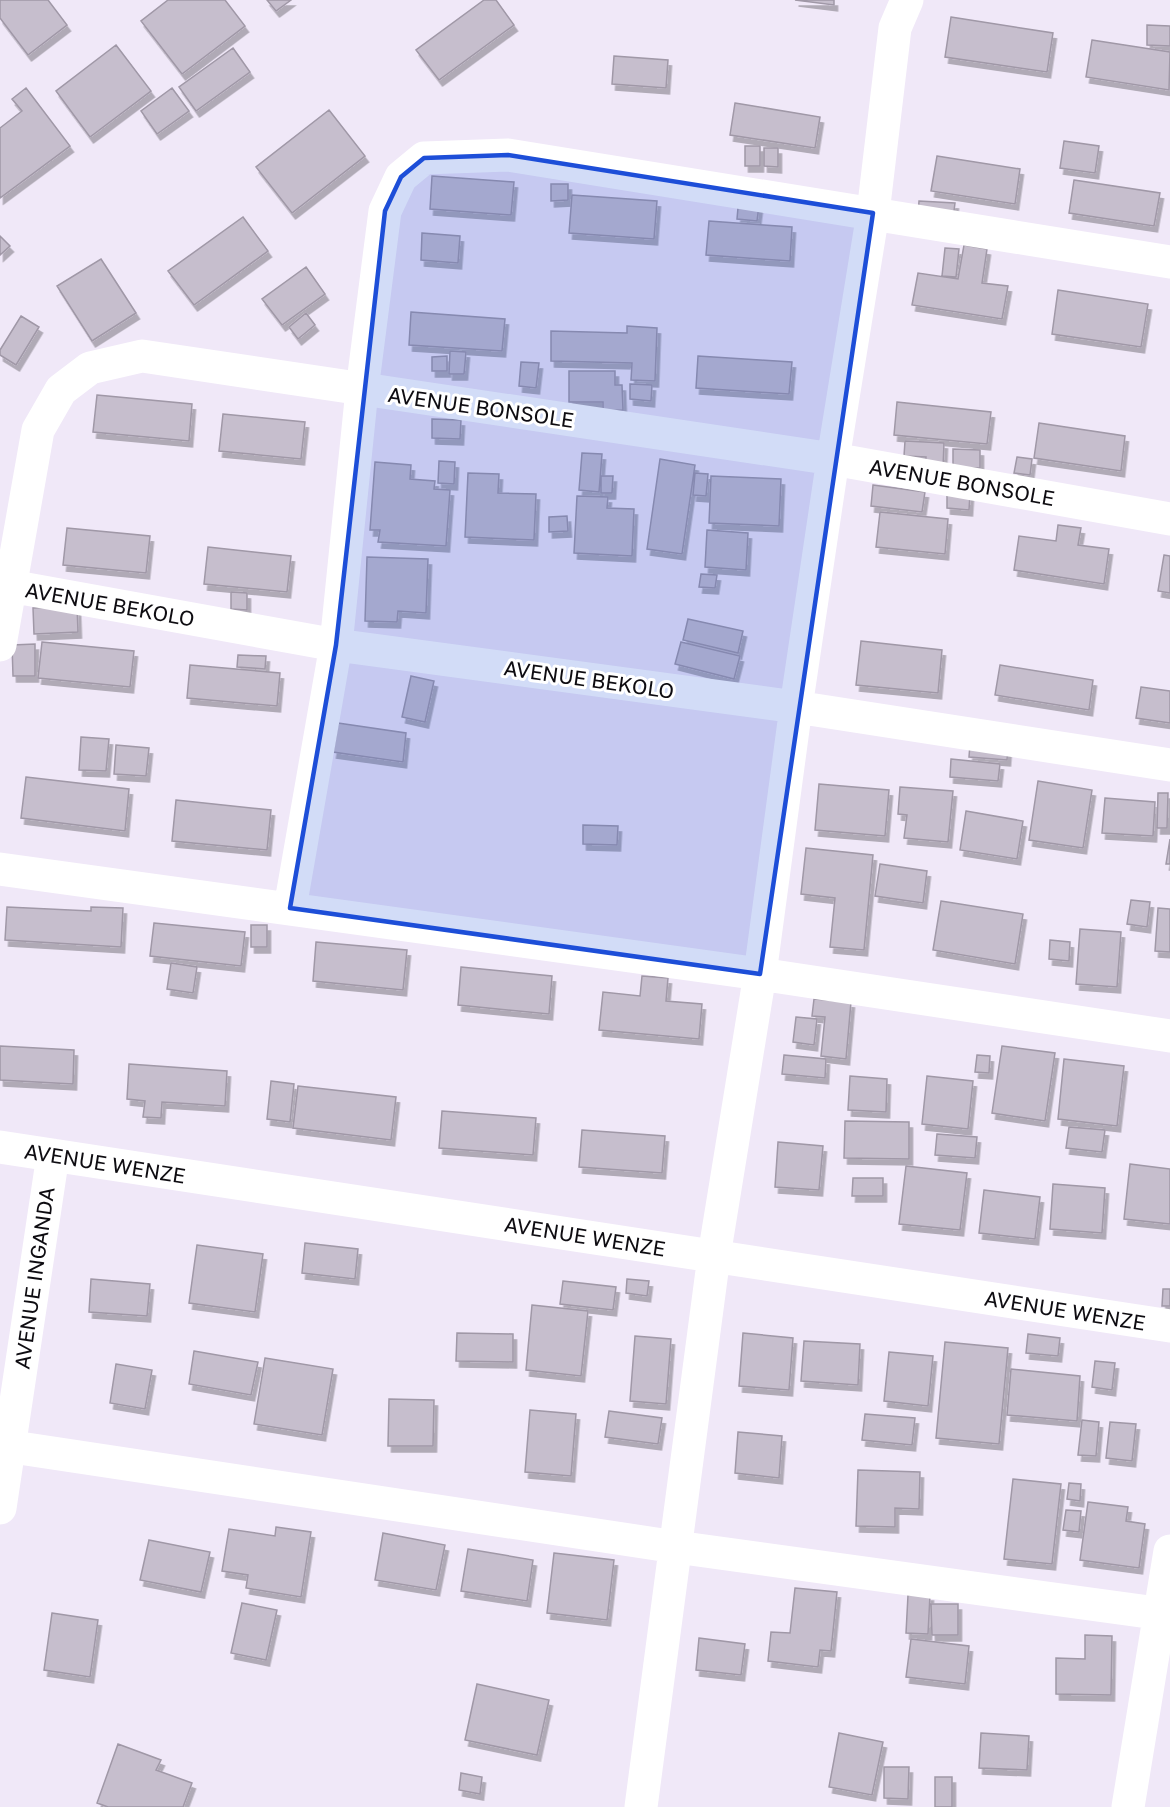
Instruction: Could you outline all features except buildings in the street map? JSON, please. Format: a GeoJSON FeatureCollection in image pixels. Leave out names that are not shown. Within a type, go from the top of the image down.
{"type":"FeatureCollection","features":[{"type":"Feature","properties":{"kind":"street"},"geometry":{"type":"LineString","coordinates":[[641,1807],[714,1256],[760,974],[796,707],[873,213],[895,28],[907,0]]}},
{"type":"Feature","properties":{"kind":"street"},"geometry":{"type":"LineString","coordinates":[[290,908],[336,645],[362,390],[385,211],[401,177],[424,158],[508,155],[1170,262]]}},
{"type":"Feature","properties":{"kind":"street","name":"AVENUE BONSOLE"},"geometry":{"type":"LineString","coordinates":[[0,645],[38,430],[61,390],[90,368],[142,356],[833,459],[1170,519]]}},
{"type":"Feature","properties":{"kind":"street","name":"AVENUE BEKOLO"},"geometry":{"type":"LineString","coordinates":[[10,586],[336,645],[796,707],[1170,765]]}},
{"type":"Feature","properties":{"kind":"street"},"geometry":{"type":"LineString","coordinates":[[0,869],[760,974],[1170,1036]]}},
{"type":"Feature","properties":{"kind":"street","name":"AVENUE WENZE"},"geometry":{"type":"LineString","coordinates":[[0,1147],[1170,1326]]}},
{"type":"Feature","properties":{"kind":"street","name":"AVENUE INGANDA"},"geometry":{"type":"LineString","coordinates":[[0,1508],[5,1445],[52,1155]]}},
{"type":"Feature","properties":{"kind":"street"},"geometry":{"type":"LineString","coordinates":[[5,1445],[676,1547],[1165,1614]]}},
{"type":"Feature","properties":{"kind":"street"},"geometry":{"type":"LineString","coordinates":[[1128,1807],[1165,1614],[1170,1551]]}},
{"type":"Feature","properties":{"kind":"highlighted area"},"geometry":{"type":"Polygon","coordinates":[[[508,155],[873,213],[760,974],[290,908],[336,645],[385,211],[401,177],[424,158],[508,155]]]}}]}
